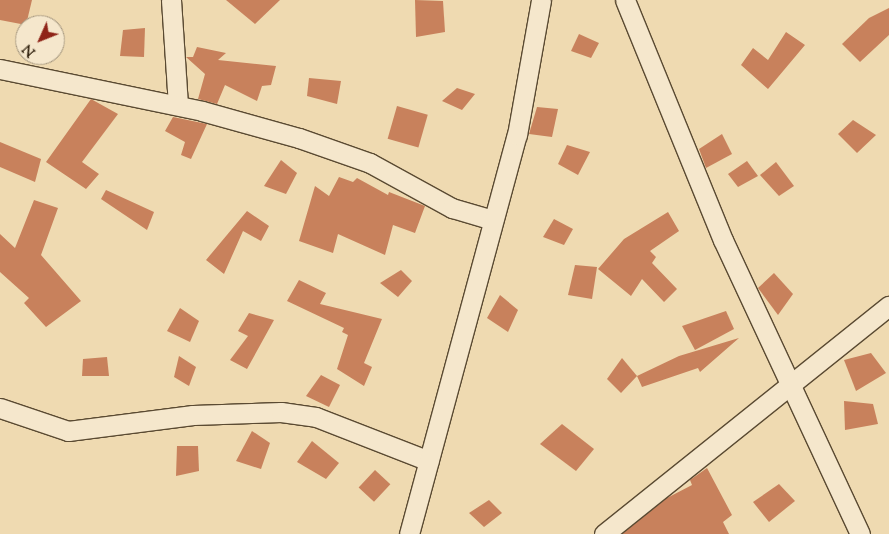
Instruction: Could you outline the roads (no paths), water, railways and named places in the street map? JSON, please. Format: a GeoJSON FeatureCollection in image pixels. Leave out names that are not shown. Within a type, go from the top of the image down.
{"type":"FeatureCollection","features":[{"type":"Feature","properties":{"kind":"street"},"geometry":{"type":"LineString","coordinates":[[171,0],[178,106]]}},
{"type":"Feature","properties":{"kind":"street"},"geometry":{"type":"LineString","coordinates":[[409,534],[517,135],[541,0]]}},
{"type":"Feature","properties":{"kind":"street"},"geometry":{"type":"LineString","coordinates":[[625,0],[723,240],[860,534]]}},
{"type":"Feature","properties":{"kind":"street"},"geometry":{"type":"LineString","coordinates":[[0,69],[178,106],[253,124],[370,163],[452,208],[493,220]]}},
{"type":"Feature","properties":{"kind":"street"},"geometry":{"type":"LineString","coordinates":[[604,534],[889,306]]}},
{"type":"Feature","properties":{"kind":"street"},"geometry":{"type":"LineString","coordinates":[[0,408],[68,431],[193,415],[281,412],[316,417],[429,461]]}}]}
